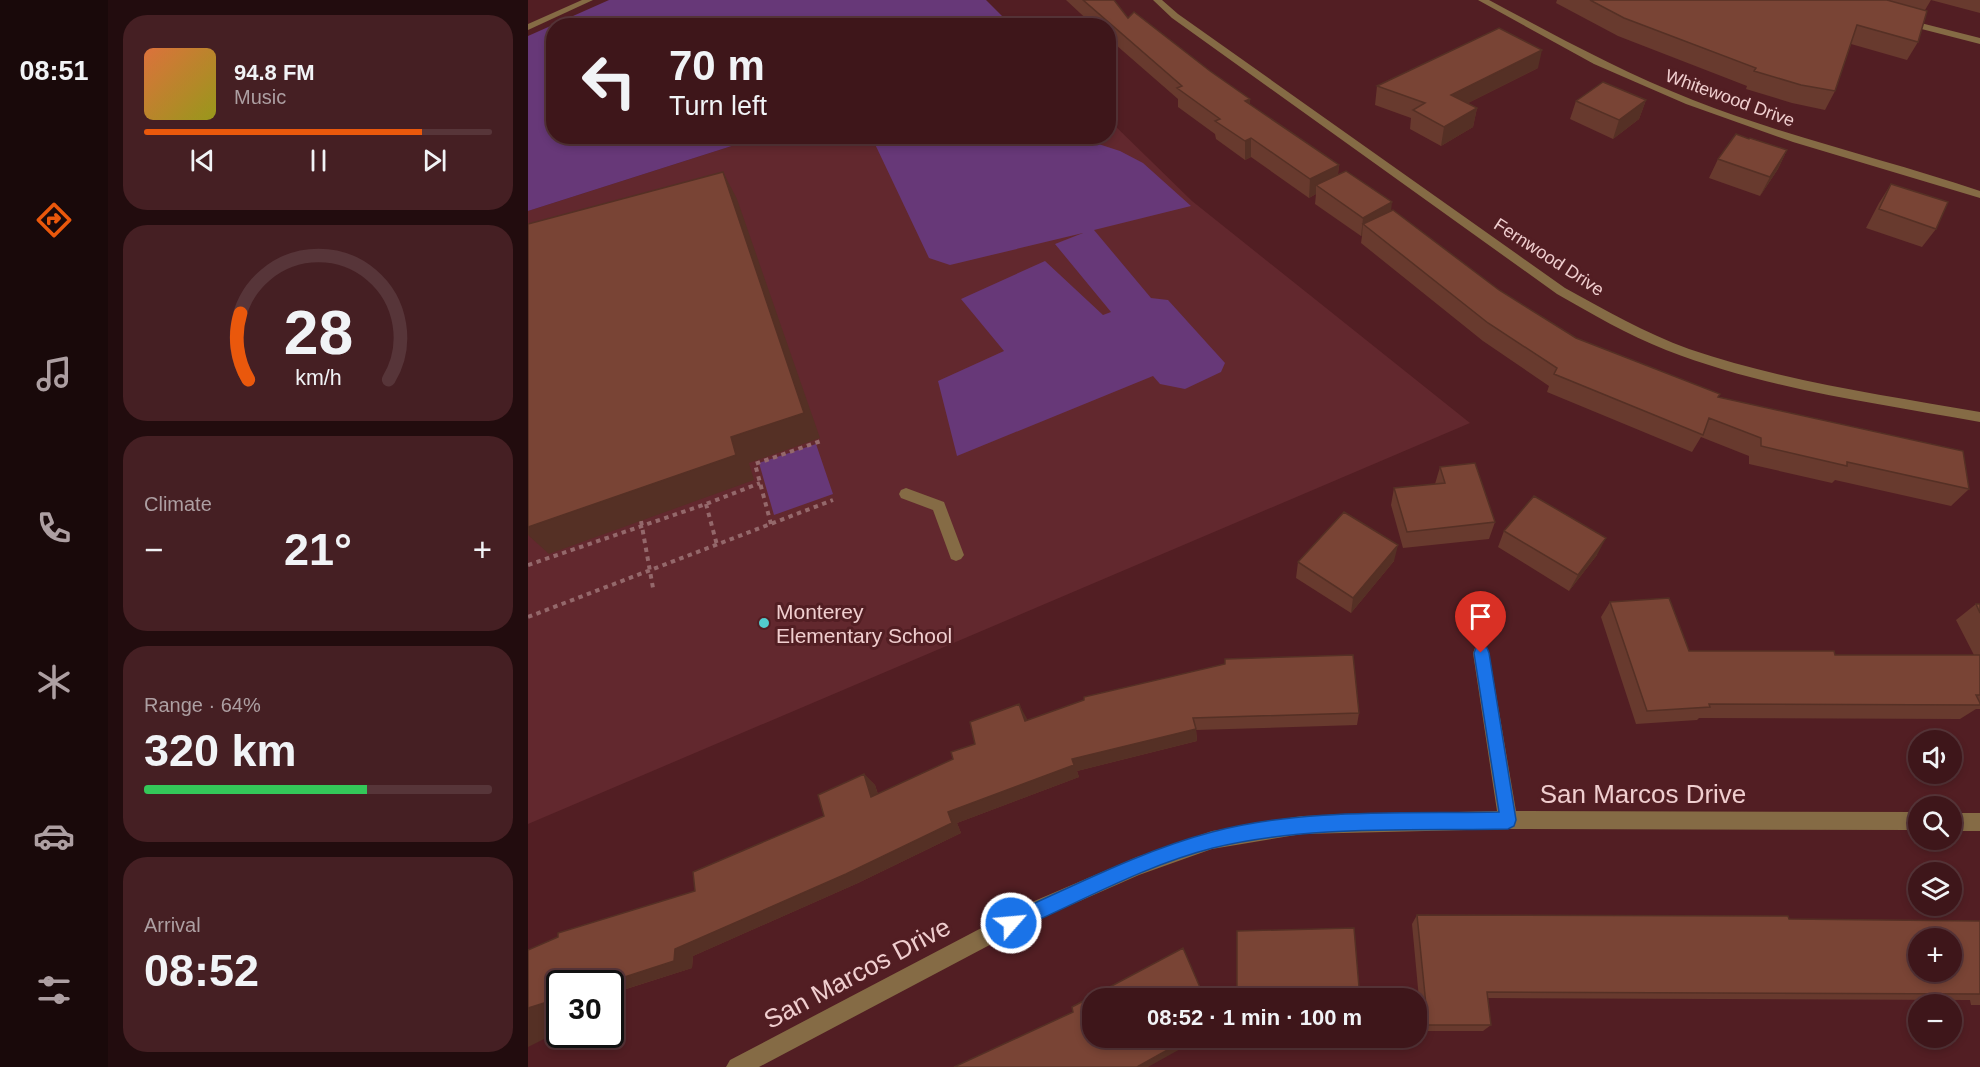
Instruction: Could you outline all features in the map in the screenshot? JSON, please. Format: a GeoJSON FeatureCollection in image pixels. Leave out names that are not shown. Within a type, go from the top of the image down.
{"type":"FeatureCollection","features":[{"type":"Feature","properties":{"kind":"street"},"geometry":{"type":"LineString","coordinates":[[548,18],[589,0]]}},
{"type":"Feature","properties":{"kind":"street","name":"Fernwood Drive"},"geometry":{"type":"LineString","coordinates":[[1157,0],[1175,16],[1552,285],[1622,324],[1682,351],[1751,374],[1980,417]]}},
{"type":"Feature","properties":{"kind":"street","name":"Whitewood Drive"},"geometry":{"type":"LineString","coordinates":[[1482,0],[1597,62],[1690,102],[1797,140],[1980,195]]}},
{"type":"Feature","properties":{"kind":"street"},"geometry":{"type":"LineString","coordinates":[[528,27],[546,19]]}},
{"type":"Feature","properties":{"kind":"street"},"geometry":{"type":"LineString","coordinates":[[1893,19],[1980,41]]}},
{"type":"Feature","properties":{"kind":"street"},"geometry":{"type":"LineString","coordinates":[[906,494],[939,506],[956,555]]}},
{"type":"Feature","properties":{"kind":"street"},"geometry":{"type":"LineString","coordinates":[[1481,653],[1508,820]]}},
{"type":"Feature","properties":{"kind":"street","name":"San Marcos Drive"},"geometry":{"type":"LineString","coordinates":[[737,1067],[1032,912],[1137,866],[1212,840],[1302,825],[1508,820],[1908,821]]}},
{"type":"Feature","properties":{"kind":"street"},"geometry":{"type":"LineString","coordinates":[[1962,822],[1980,822]]}},
{"type":"Feature","properties":{"kind":"path"},"geometry":{"type":"LineString","coordinates":[[771,524],[755,464],[821,441]]}},
{"type":"Feature","properties":{"kind":"path"},"geometry":{"type":"LineString","coordinates":[[528,565],[642,523],[706,504],[760,483]]}},
{"type":"Feature","properties":{"kind":"path"},"geometry":{"type":"LineString","coordinates":[[528,617],[833,500]]}},
{"type":"Feature","properties":{"kind":"path"},"geometry":{"type":"LineString","coordinates":[[706,504],[717,545]]}},
{"type":"Feature","properties":{"kind":"path"},"geometry":{"type":"LineString","coordinates":[[642,523],[653,588]]}},
{"type":"Feature","properties":{"kind":"shaded area"},"geometry":{"type":"Polygon","coordinates":[[[609,0],[986,0],[1004,18],[568,18],[609,0]]]}},
{"type":"Feature","properties":{"kind":"shaded area"},"geometry":{"type":"Polygon","coordinates":[[[546,28],[546,144],[738,144],[528,211],[528,36],[546,28]]]}},
{"type":"Feature","properties":{"kind":"shaded area","name":"Monterey Elementary School"},"geometry":{"type":"Polygon","coordinates":[[[1116,127],[1192,201],[1470,423],[528,824],[528,211],[738,144],[1116,144],[1116,127]]]}},
{"type":"Feature","properties":{"kind":"shaded area"},"geometry":{"type":"Polygon","coordinates":[[[875,144],[1098,144],[1120,151],[1143,163],[1191,206],[1094,230],[1151,298],[1168,300],[1225,363],[1221,372],[1185,389],[1160,384],[1153,376],[957,456],[938,381],[1004,351],[961,299],[1045,261],[1103,315],[1111,312],[1055,244],[1083,233],[950,265],[929,258],[875,144]]]}},
{"type":"Feature","properties":{"kind":"shaded area"},"geometry":{"type":"Polygon","coordinates":[[[816,444],[833,494],[774,515],[759,463],[816,444]]]}},
{"type":"Feature","properties":{"kind":"building"},"geometry":{"type":"Polygon","coordinates":[[[1083,0],[1114,0],[1128,18],[1134,12],[1250,99],[1245,101],[1339,165],[1310,179],[1251,138],[1245,141],[1215,121],[1220,119],[1177,88],[1182,86],[1116,29],[1116,18],[1104,18],[1083,0]]]}},
{"type":"Feature","properties":{"kind":"building"},"geometry":{"type":"Polygon","coordinates":[[[1590,0],[1887,0],[1927,11],[1918,42],[1857,25],[1835,91],[1801,85],[1754,71],[1756,68],[1624,18],[1590,0]]]}},
{"type":"Feature","properties":{"kind":"building"},"geometry":{"type":"Polygon","coordinates":[[[1499,28],[1542,50],[1451,95],[1477,108],[1444,127],[1413,110],[1425,103],[1377,86],[1499,28]]]}},
{"type":"Feature","properties":{"kind":"building"},"geometry":{"type":"Polygon","coordinates":[[[1603,82],[1646,100],[1619,120],[1576,101],[1603,82]]]}},
{"type":"Feature","properties":{"kind":"building"},"geometry":{"type":"Polygon","coordinates":[[[1736,134],[1787,150],[1770,177],[1718,159],[1736,134]]]}},
{"type":"Feature","properties":{"kind":"building"},"geometry":{"type":"Polygon","coordinates":[[[1346,171],[1392,202],[1363,218],[1316,185],[1346,171]]]}},
{"type":"Feature","properties":{"kind":"building"},"geometry":{"type":"Polygon","coordinates":[[[723,172],[804,413],[731,437],[736,455],[528,527],[528,224],[723,172]]]}},
{"type":"Feature","properties":{"kind":"building"},"geometry":{"type":"Polygon","coordinates":[[[1891,184],[1948,202],[1936,229],[1879,209],[1891,184]]]}},
{"type":"Feature","properties":{"kind":"building"},"geometry":{"type":"Polygon","coordinates":[[[1393,210],[1499,290],[1576,338],[1720,394],[1718,397],[1963,451],[1969,489],[1847,462],[1847,466],[1761,446],[1761,438],[1709,418],[1703,435],[1554,374],[1557,368],[1488,323],[1363,224],[1393,210]]]}},
{"type":"Feature","properties":{"kind":"building"},"geometry":{"type":"Polygon","coordinates":[[[1475,463],[1495,522],[1407,532],[1394,488],[1445,483],[1440,467],[1475,463]]]}},
{"type":"Feature","properties":{"kind":"building"},"geometry":{"type":"Polygon","coordinates":[[[1534,496],[1606,538],[1578,575],[1504,531],[1534,496]]]}},
{"type":"Feature","properties":{"kind":"building"},"geometry":{"type":"Polygon","coordinates":[[[1344,512],[1398,545],[1353,598],[1298,562],[1344,512]]]}},
{"type":"Feature","properties":{"kind":"building"},"geometry":{"type":"Polygon","coordinates":[[[1669,598],[1689,651],[1834,651],[1835,655],[1980,655],[1980,695],[1976,695],[1980,705],[1709,704],[1710,707],[1647,711],[1610,602],[1669,598]]]}},
{"type":"Feature","properties":{"kind":"building"},"geometry":{"type":"Polygon","coordinates":[[[1353,655],[1359,713],[1193,718],[1196,729],[1072,759],[1074,765],[948,812],[952,823],[846,874],[675,949],[674,961],[624,977],[624,970],[546,970],[546,1002],[528,1008],[528,950],[558,937],[558,933],[695,891],[693,872],[824,816],[818,795],[864,774],[871,797],[953,759],[951,752],[975,744],[970,722],[1019,704],[1025,721],[1084,700],[1084,697],[1225,664],[1225,659],[1353,655]]]}},
{"type":"Feature","properties":{"kind":"building"},"geometry":{"type":"Polygon","coordinates":[[[1417,915],[1788,916],[1789,919],[1980,921],[1980,994],[1487,992],[1491,1025],[1428,1025],[1427,988],[1424,988],[1417,915]]]}},
{"type":"Feature","properties":{"kind":"building"},"geometry":{"type":"Polygon","coordinates":[[[1354,928],[1359,988],[1237,988],[1237,931],[1354,928]]]}},
{"type":"Feature","properties":{"kind":"building"},"geometry":{"type":"Polygon","coordinates":[[[1183,948],[1200,988],[1108,988],[1183,948]]]}},
{"type":"Feature","properties":{"kind":"building"},"geometry":{"type":"Polygon","coordinates":[[[1082,1002],[1082,1048],[1171,1048],[1137,1067],[954,1067],[1073,1012],[1072,1007],[1082,1002]]]}},
{"type":"Feature","properties":{"kind":"place","name":"Monterey Elementary School"},"geometry":{"type":"Point","coordinates":[764,623]}},
{"type":"Feature","properties":{"kind":"route"},"geometry":{"type":"LineString","coordinates":[[1011,923],[1137,866],[1212,840],[1302,825],[1508,820],[1481,653]]}}]}
